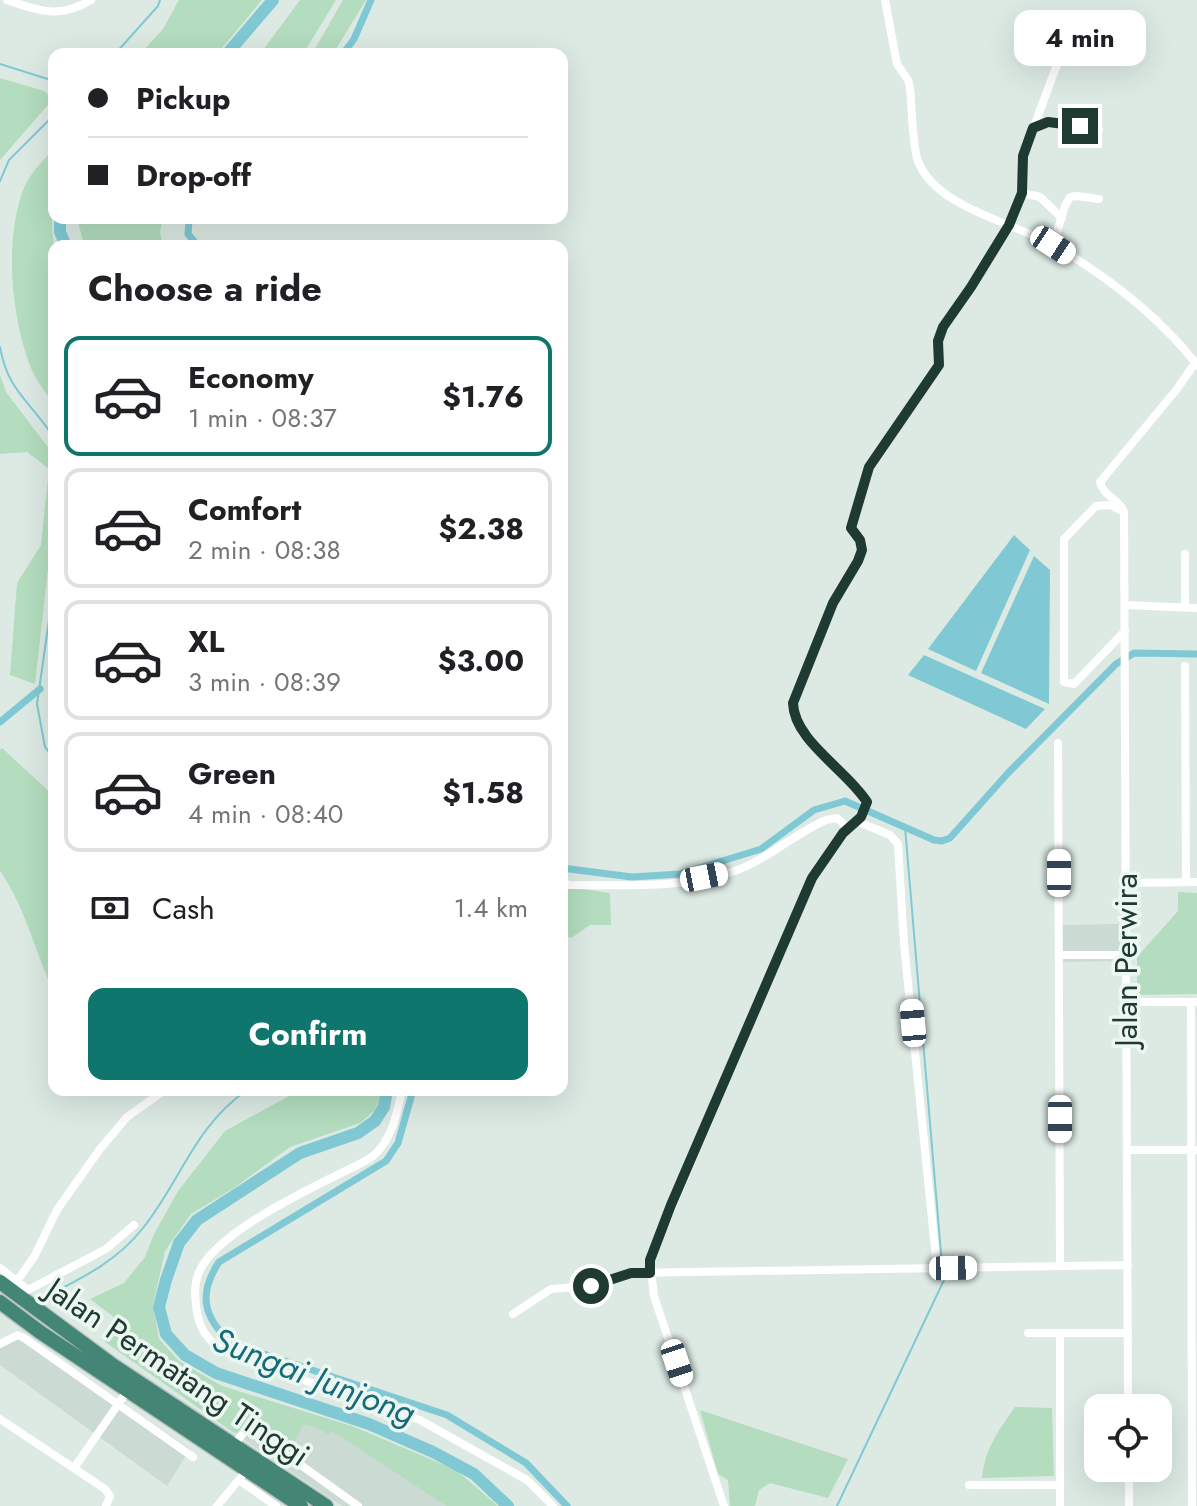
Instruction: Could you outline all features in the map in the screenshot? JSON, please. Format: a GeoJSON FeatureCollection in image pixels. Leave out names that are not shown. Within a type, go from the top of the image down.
{"type":"FeatureCollection","features":[{"type":"Feature","properties":{"kind":"highway","name":"Jalan Permatang Tinggi"},"geometry":{"type":"LineString","coordinates":[[0,1282],[44,1326],[128,1390],[243,1475],[301,1506]]}},
{"type":"Feature","properties":{"kind":"highway","name":"Jalan Permatang Tinggi"},"geometry":{"type":"LineString","coordinates":[[0,1302],[44,1326],[326,1506]]}},
{"type":"Feature","properties":{"kind":"street"},"geometry":{"type":"LineString","coordinates":[[7,0],[55,13],[79,7],[91,0]]}},
{"type":"Feature","properties":{"kind":"street"},"geometry":{"type":"LineString","coordinates":[[885,0],[897,64],[910,88],[918,160],[946,195],[1053,245],[1111,282],[1140,305],[1196,364],[1143,432],[1101,478],[1103,490],[1121,505],[1124,512]]}},
{"type":"Feature","properties":{"kind":"street"},"geometry":{"type":"LineString","coordinates":[[724,1506],[654,1296],[650,1260],[812,878],[858,819],[867,802],[799,725],[793,714],[793,703],[833,603],[862,550],[860,540],[851,528],[869,467],[939,365],[938,341],[943,327],[1009,225],[1022,193],[1023,156],[1068,35],[1076,28],[1101,27],[1121,31]]}},
{"type":"Feature","properties":{"kind":"street"},"geometry":{"type":"LineString","coordinates":[[1033,128],[1048,122],[1061,122],[1099,130]]}},
{"type":"Feature","properties":{"kind":"street"},"geometry":{"type":"LineString","coordinates":[[1022,193],[1040,197],[1062,218]]}},
{"type":"Feature","properties":{"kind":"street"},"geometry":{"type":"LineString","coordinates":[[1053,245],[1070,197],[1099,199]]}},
{"type":"Feature","properties":{"kind":"street"},"geometry":{"type":"LineString","coordinates":[[1124,512],[1110,505],[1096,506],[1064,539],[1064,682],[1074,684],[1125,631]]}},
{"type":"Feature","properties":{"kind":"street","name":"Jalan Perwira"},"geometry":{"type":"LineString","coordinates":[[1124,512],[1128,1394]]}},
{"type":"Feature","properties":{"kind":"street"},"geometry":{"type":"LineString","coordinates":[[1185,554],[1185,607]]}},
{"type":"Feature","properties":{"kind":"street"},"geometry":{"type":"LineString","coordinates":[[1125,605],[1197,608]]}},
{"type":"Feature","properties":{"kind":"street"},"geometry":{"type":"LineString","coordinates":[[1185,666],[1186,882]]}},
{"type":"Feature","properties":{"kind":"street"},"geometry":{"type":"LineString","coordinates":[[1058,743],[1060,1266]]}},
{"type":"Feature","properties":{"kind":"street"},"geometry":{"type":"LineString","coordinates":[[1185,762],[1197,762]]}},
{"type":"Feature","properties":{"kind":"street"},"geometry":{"type":"LineString","coordinates":[[568,885],[674,883],[733,871],[764,857],[826,820],[837,818],[848,828]]}},
{"type":"Feature","properties":{"kind":"street"},"geometry":{"type":"LineString","coordinates":[[1186,818],[1197,819]]}},
{"type":"Feature","properties":{"kind":"street"},"geometry":{"type":"LineString","coordinates":[[858,819],[890,835],[898,844],[904,944],[938,1268]]}},
{"type":"Feature","properties":{"kind":"street"},"geometry":{"type":"LineString","coordinates":[[1126,883],[1197,882]]}},
{"type":"Feature","properties":{"kind":"street"},"geometry":{"type":"LineString","coordinates":[[1059,955],[1126,955]]}},
{"type":"Feature","properties":{"kind":"street"},"geometry":{"type":"LineString","coordinates":[[1126,1002],[1194,1002],[1192,1506]]}},
{"type":"Feature","properties":{"kind":"street"},"geometry":{"type":"LineString","coordinates":[[17,1281],[34,1257],[57,1210],[100,1149],[127,1117],[157,1096]]}},
{"type":"Feature","properties":{"kind":"street"},"geometry":{"type":"LineString","coordinates":[[400,1096],[392,1129],[380,1149],[370,1158],[250,1224],[212,1252],[198,1275],[195,1291],[196,1311],[203,1330],[213,1345],[239,1358],[420,1420],[440,1430],[527,1480],[553,1506]]}},
{"type":"Feature","properties":{"kind":"street"},"geometry":{"type":"LineString","coordinates":[[1127,1150],[1194,1150]]}},
{"type":"Feature","properties":{"kind":"street"},"geometry":{"type":"LineString","coordinates":[[0,1268],[28,1290],[106,1249],[134,1225]]}},
{"type":"Feature","properties":{"kind":"street"},"geometry":{"type":"LineString","coordinates":[[513,1314],[551,1289],[591,1286],[631,1273],[1128,1265]]}},
{"type":"Feature","properties":{"kind":"street"},"geometry":{"type":"LineString","coordinates":[[1028,1333],[1128,1333]]}},
{"type":"Feature","properties":{"kind":"street"},"geometry":{"type":"LineString","coordinates":[[1060,1333],[1060,1506]]}},
{"type":"Feature","properties":{"kind":"street","name":"Jalan Permatang Tinggi"},"geometry":{"type":"LineString","coordinates":[[0,1344],[18,1335],[24,1338],[193,1457]]}},
{"type":"Feature","properties":{"kind":"street"},"geometry":{"type":"LineString","coordinates":[[74,1468],[128,1390]]}},
{"type":"Feature","properties":{"kind":"street"},"geometry":{"type":"LineString","coordinates":[[0,1419],[105,1489],[110,1496],[106,1506]]}},
{"type":"Feature","properties":{"kind":"street"},"geometry":{"type":"LineString","coordinates":[[234,1445],[244,1432],[252,1430],[358,1506]]}},
{"type":"Feature","properties":{"kind":"street"},"geometry":{"type":"LineString","coordinates":[[217,1506],[243,1475],[276,1506]]}},
{"type":"Feature","properties":{"kind":"street"},"geometry":{"type":"LineString","coordinates":[[1129,1482],[1129,1506]]}},
{"type":"Feature","properties":{"kind":"street"},"geometry":{"type":"LineString","coordinates":[[969,1485],[1060,1485]]}},
{"type":"Feature","properties":{"kind":"shaded area"},"geometry":{"type":"Polygon","coordinates":[[[1121,924],[1121,961],[1062,962],[1061,925],[1121,924]]]}},
{"type":"Feature","properties":{"kind":"shaded area"},"geometry":{"type":"Polygon","coordinates":[[[19,1330],[190,1449],[167,1486],[0,1365],[0,1340],[19,1330]]]}},
{"type":"Feature","properties":{"kind":"shaded area"},"geometry":{"type":"Polygon","coordinates":[[[255,1424],[294,1445],[303,1425],[327,1434],[333,1432],[446,1506],[342,1506],[234,1433],[255,1424]]]}},
{"type":"Feature","properties":{"kind":"green space"},"geometry":{"type":"Polygon","coordinates":[[[179,0],[262,0],[222,48],[146,48],[163,29],[179,0]]]}},
{"type":"Feature","properties":{"kind":"green space"},"geometry":{"type":"Polygon","coordinates":[[[300,0],[336,0],[307,48],[264,48],[300,0]]]}},
{"type":"Feature","properties":{"kind":"green space"},"geometry":{"type":"Polygon","coordinates":[[[343,0],[366,0],[337,48],[315,48],[343,0]]]}},
{"type":"Feature","properties":{"kind":"green space"},"geometry":{"type":"Polygon","coordinates":[[[0,78],[44,91],[48,95],[48,105],[0,160],[0,78]]]}},
{"type":"Feature","properties":{"kind":"green space"},"geometry":{"type":"Polygon","coordinates":[[[48,155],[48,224],[52,224],[53,240],[48,240],[48,396],[29,363],[18,322],[12,278],[17,213],[22,193],[48,155]]]}},
{"type":"Feature","properties":{"kind":"green space"},"geometry":{"type":"Polygon","coordinates":[[[79,224],[162,224],[162,240],[83,240],[79,224]]]}},
{"type":"Feature","properties":{"kind":"green space"},"geometry":{"type":"Polygon","coordinates":[[[0,375],[6,392],[48,447],[48,468],[27,452],[0,454],[0,375]]]}},
{"type":"Feature","properties":{"kind":"green space"},"geometry":{"type":"Polygon","coordinates":[[[48,478],[48,568],[35,684],[10,675],[17,583],[41,545],[48,478]]]}},
{"type":"Feature","properties":{"kind":"green space"},"geometry":{"type":"Polygon","coordinates":[[[2,748],[48,790],[48,979],[24,915],[0,871],[2,748]]]}},
{"type":"Feature","properties":{"kind":"green space"},"geometry":{"type":"Polygon","coordinates":[[[568,887],[610,893],[611,925],[590,925],[568,937],[568,887]]]}},
{"type":"Feature","properties":{"kind":"green space"},"geometry":{"type":"Polygon","coordinates":[[[1178,892],[1197,893],[1197,994],[1137,995],[1137,957],[1178,911],[1178,892]]]}},
{"type":"Feature","properties":{"kind":"green space"},"geometry":{"type":"Polygon","coordinates":[[[289,1096],[380,1096],[374,1111],[360,1123],[290,1147],[234,1188],[191,1214],[165,1251],[153,1305],[159,1339],[179,1361],[222,1386],[352,1426],[456,1470],[498,1506],[446,1506],[333,1432],[327,1434],[315,1427],[303,1425],[294,1445],[287,1448],[256,1425],[234,1433],[105,1342],[119,1321],[90,1299],[124,1283],[145,1257],[178,1191],[225,1131],[289,1096]]]}},
{"type":"Feature","properties":{"kind":"green space"},"geometry":{"type":"Polygon","coordinates":[[[1015,1407],[1052,1408],[1054,1476],[982,1478],[989,1449],[1015,1407]]]}},
{"type":"Feature","properties":{"kind":"green space"},"geometry":{"type":"Polygon","coordinates":[[[700,1410],[848,1459],[828,1498],[770,1483],[759,1490],[755,1506],[730,1506],[728,1480],[718,1474],[700,1410]]]}},
{"type":"Feature","properties":{"kind":"water"},"geometry":{"type":"Polygon","coordinates":[[[1014,535],[1030,550],[976,671],[928,649],[1014,535]]]}},
{"type":"Feature","properties":{"kind":"water"},"geometry":{"type":"Polygon","coordinates":[[[1034,556],[1050,570],[1049,704],[981,673],[1034,556]]]}},
{"type":"Feature","properties":{"kind":"water"},"geometry":{"type":"Polygon","coordinates":[[[924,655],[1045,709],[1026,729],[908,675],[924,655]]]}},
{"type":"Feature","properties":{"kind":"waterway"},"geometry":{"type":"LineString","coordinates":[[120,48],[160,0]]}},
{"type":"Feature","properties":{"kind":"waterway","name":"Sungai Junjong"},"geometry":{"type":"LineString","coordinates":[[232,48],[273,0]]}},
{"type":"Feature","properties":{"kind":"waterway"},"geometry":{"type":"LineString","coordinates":[[347,48],[371,0]]}},
{"type":"Feature","properties":{"kind":"waterway"},"geometry":{"type":"LineString","coordinates":[[0,64],[48,79]]}},
{"type":"Feature","properties":{"kind":"waterway"},"geometry":{"type":"LineString","coordinates":[[0,181],[9,160],[48,121]]}},
{"type":"Feature","properties":{"kind":"waterway","name":"Sungai Junjong"},"geometry":{"type":"LineString","coordinates":[[60,224],[63,240]]}},
{"type":"Feature","properties":{"kind":"waterway"},"geometry":{"type":"LineString","coordinates":[[189,224],[188,234],[193,240]]}},
{"type":"Feature","properties":{"kind":"waterway"},"geometry":{"type":"LineString","coordinates":[[0,347],[15,387],[48,429]]}},
{"type":"Feature","properties":{"kind":"waterway"},"geometry":{"type":"LineString","coordinates":[[48,627],[37,704],[48,751]]}},
{"type":"Feature","properties":{"kind":"waterway"},"geometry":{"type":"LineString","coordinates":[[568,869],[632,877],[680,874],[761,849],[814,810],[845,801],[942,841],[950,838],[1008,773],[1116,664],[1134,653],[1197,654]]}},
{"type":"Feature","properties":{"kind":"waterway"},"geometry":{"type":"LineString","coordinates":[[0,722],[40,689]]}},
{"type":"Feature","properties":{"kind":"waterway"},"geometry":{"type":"LineString","coordinates":[[905,827],[942,1265]]}},
{"type":"Feature","properties":{"kind":"waterway"},"geometry":{"type":"LineString","coordinates":[[37,1301],[94,1270],[132,1240],[156,1210],[201,1137],[239,1096]]}},
{"type":"Feature","properties":{"kind":"waterway","name":"Sungai Junjong"},"geometry":{"type":"LineString","coordinates":[[386,1096],[384,1107],[375,1121],[358,1133],[300,1153],[197,1220],[179,1243],[166,1280],[159,1307],[166,1334],[185,1355],[216,1373],[369,1424],[433,1452],[474,1474],[508,1506]]}},
{"type":"Feature","properties":{"kind":"waterway"},"geometry":{"type":"LineString","coordinates":[[411,1096],[398,1143],[386,1161],[219,1262],[208,1284],[209,1314],[231,1343],[447,1415],[526,1463],[567,1506]]}},
{"type":"Feature","properties":{"kind":"waterway"},"geometry":{"type":"LineString","coordinates":[[837,1506],[944,1280],[943,1271]]}},
{"type":"Feature","properties":{"kind":"route"},"geometry":{"type":"LineString","coordinates":[[591,1286],[631,1273],[650,1273],[650,1260],[671,1205],[812,878],[843,833],[862,814],[867,802],[799,725],[793,714],[793,703],[833,603],[862,550],[860,540],[851,528],[866,474],[939,365],[938,341],[943,327],[1009,225],[1022,193],[1023,156],[1033,128],[1048,122],[1080,126]]}}]}
